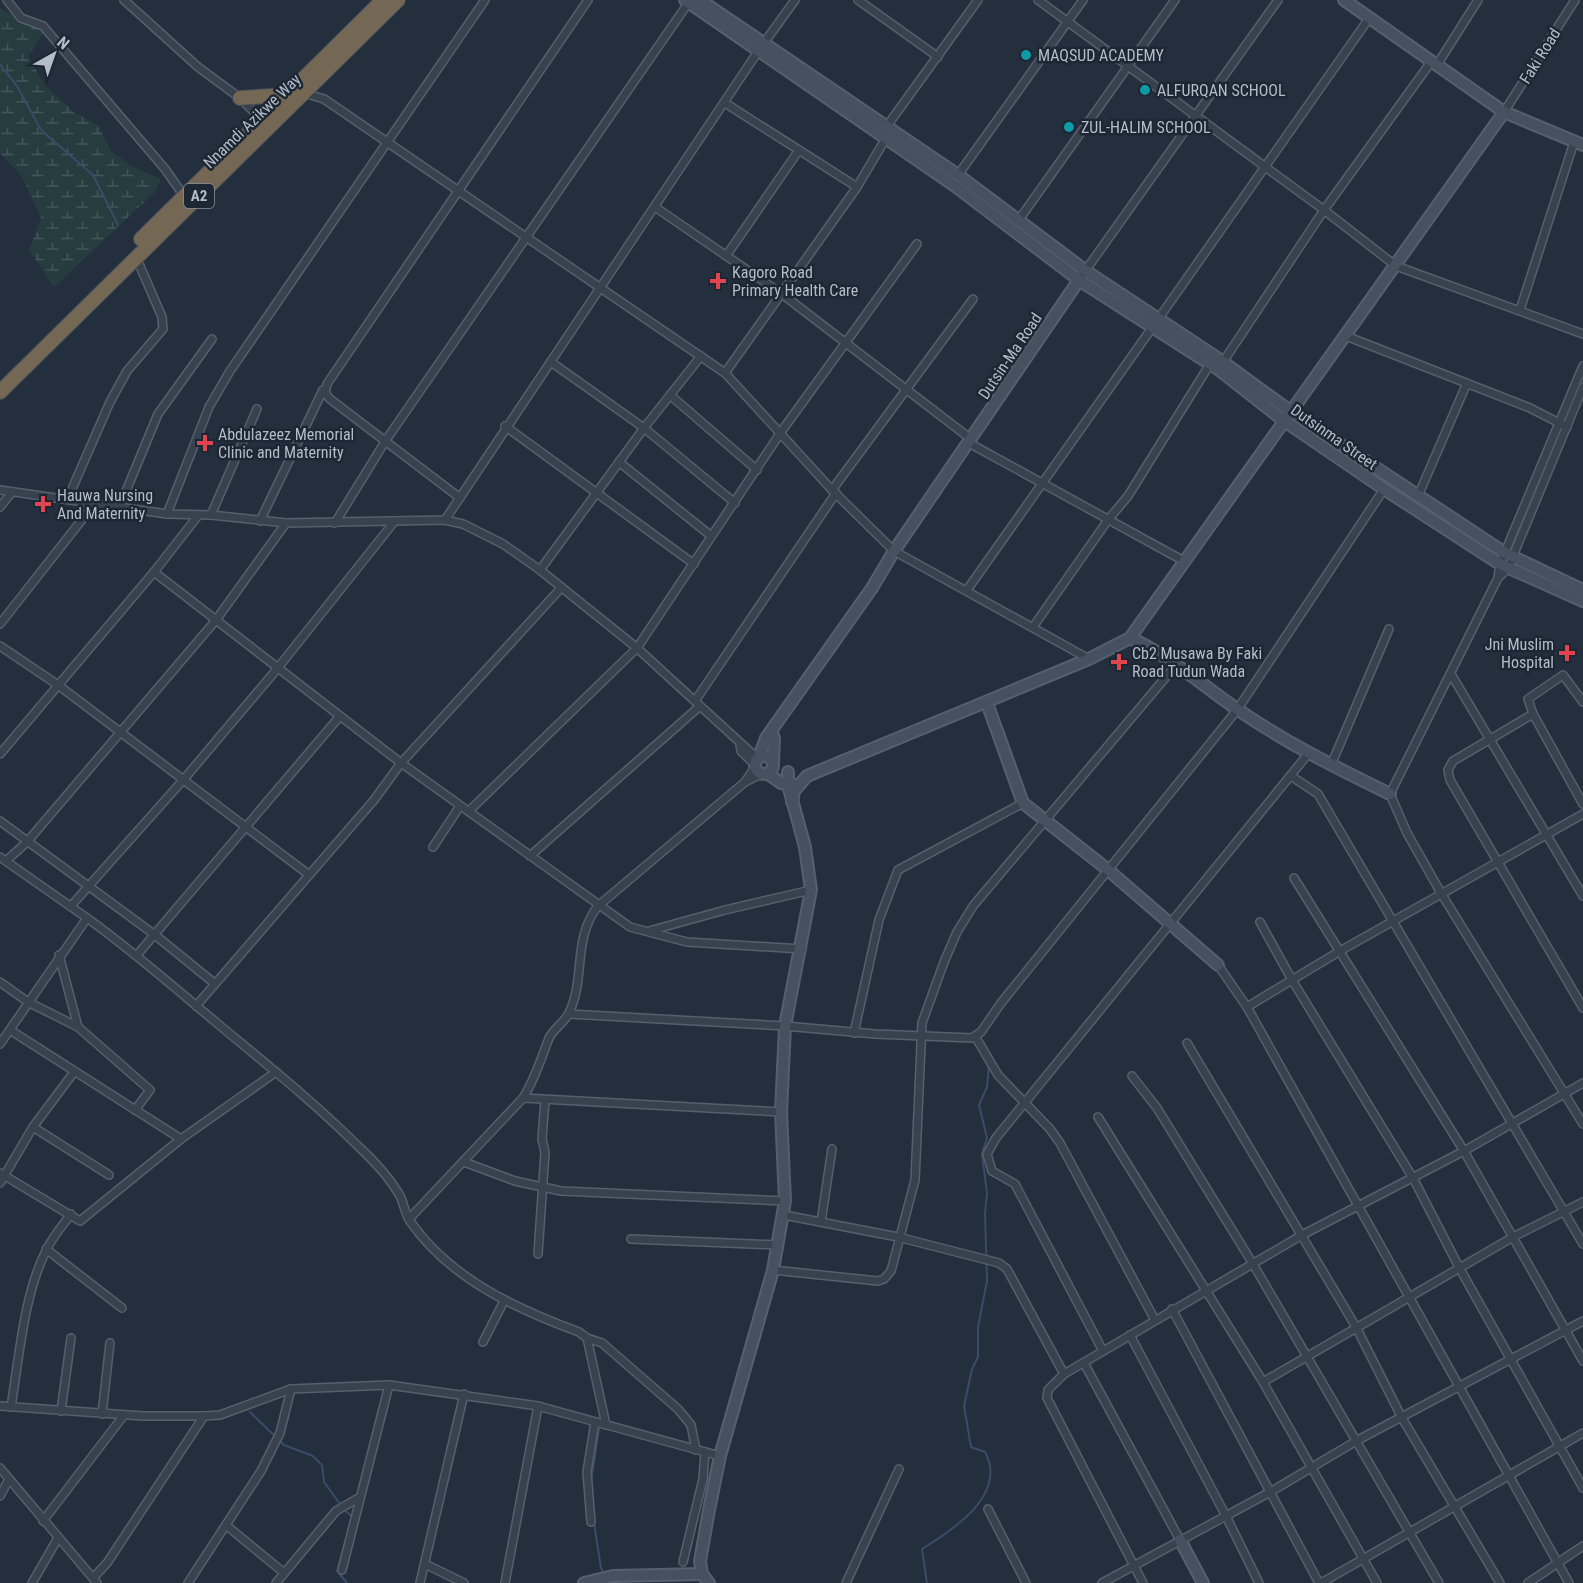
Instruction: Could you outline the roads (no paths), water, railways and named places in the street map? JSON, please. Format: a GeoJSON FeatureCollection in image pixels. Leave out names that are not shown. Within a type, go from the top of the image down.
{"type":"FeatureCollection","features":[{"type":"Feature","properties":{"kind":"highway","name":"Nnamdi Azikwe Way"},"geometry":{"type":"LineString","coordinates":[[0,380],[383,0]]}},
{"type":"Feature","properties":{"kind":"highway","name":"Nnamdi Azikwe Way"},"geometry":{"type":"LineString","coordinates":[[0,392],[398,0]]}},
{"type":"Feature","properties":{"kind":"highway"},"geometry":{"type":"LineString","coordinates":[[240,98],[287,95]]}},
{"type":"Feature","properties":{"kind":"street"},"geometry":{"type":"LineString","coordinates":[[7,0],[21,18],[43,26],[165,169],[184,196]]}},
{"type":"Feature","properties":{"kind":"street"},"geometry":{"type":"LineString","coordinates":[[124,0],[198,67],[240,98],[262,120]]}},
{"type":"Feature","properties":{"kind":"street"},"geometry":{"type":"LineString","coordinates":[[167,514],[219,388],[484,0]]}},
{"type":"Feature","properties":{"kind":"street"},"geometry":{"type":"LineString","coordinates":[[460,498],[330,399],[325,393],[327,384],[457,189],[588,0]]}},
{"type":"Feature","properties":{"kind":"street"},"geometry":{"type":"LineString","coordinates":[[700,0],[886,138],[1083,275]]}},
{"type":"Feature","properties":{"kind":"street"},"geometry":{"type":"LineString","coordinates":[[445,519],[506,426],[602,288],[761,47],[795,0]]}},
{"type":"Feature","properties":{"kind":"street"},"geometry":{"type":"LineString","coordinates":[[858,0],[938,57]]}},
{"type":"Feature","properties":{"kind":"street"},"geometry":{"type":"LineString","coordinates":[[887,126],[978,0]]}},
{"type":"Feature","properties":{"kind":"street"},"geometry":{"type":"LineString","coordinates":[[1038,0],[1265,166],[1396,266],[1583,333]]}},
{"type":"Feature","properties":{"kind":"street"},"geometry":{"type":"LineString","coordinates":[[958,175],[1083,0]]}},
{"type":"Feature","properties":{"kind":"street"},"geometry":{"type":"LineString","coordinates":[[1018,221],[1175,0]]}},
{"type":"Feature","properties":{"kind":"street","name":"Dutsin-Ma Road"},"geometry":{"type":"LineString","coordinates":[[759,766],[762,745],[872,588],[894,551],[1083,275],[1278,0]]}},
{"type":"Feature","properties":{"kind":"street"},"geometry":{"type":"LineString","coordinates":[[1344,0],[1504,112],[1579,143],[1520,310]]}},
{"type":"Feature","properties":{"kind":"street"},"geometry":{"type":"LineString","coordinates":[[1223,362],[1324,210],[1434,64],[1478,0]]}},
{"type":"Feature","properties":{"kind":"street","name":"Faki Road"},"geometry":{"type":"LineString","coordinates":[[1504,112],[1575,0]]}},
{"type":"Feature","properties":{"kind":"street"},"geometry":{"type":"LineString","coordinates":[[335,523],[386,440],[687,1],[887,126],[958,175],[1083,275]]}},
{"type":"Feature","properties":{"kind":"street"},"geometry":{"type":"LineString","coordinates":[[966,590],[1370,17]]}},
{"type":"Feature","properties":{"kind":"street"},"geometry":{"type":"LineString","coordinates":[[304,93],[324,99],[725,373],[834,492],[894,551],[1089,659]]}},
{"type":"Feature","properties":{"kind":"street"},"geometry":{"type":"LineString","coordinates":[[725,103],[857,187]]}},
{"type":"Feature","properties":{"kind":"street"},"geometry":{"type":"LineString","coordinates":[[0,490],[197,517],[211,515],[286,523],[445,519],[463,524],[503,544],[540,570],[637,648],[698,703],[776,781],[788,785],[987,703],[1089,659],[1130,638],[1182,560],[1346,336],[1504,112]]}},
{"type":"Feature","properties":{"kind":"street"},"geometry":{"type":"LineString","coordinates":[[725,373],[857,187],[886,138]]}},
{"type":"Feature","properties":{"kind":"street"},"geometry":{"type":"LineString","coordinates":[[726,256],[799,150]]}},
{"type":"Feature","properties":{"kind":"street"},"geometry":{"type":"LineString","coordinates":[[654,207],[782,294],[970,441],[1042,484],[1182,560]]}},
{"type":"Feature","properties":{"kind":"street"},"geometry":{"type":"LineString","coordinates":[[469,811],[637,648],[694,564],[710,535],[735,503],[781,432],[917,244]]}},
{"type":"Feature","properties":{"kind":"street"},"geometry":{"type":"LineString","coordinates":[[68,498],[110,402],[127,371],[164,329],[162,317],[136,256]]}},
{"type":"Feature","properties":{"kind":"street","name":"Dutsinma Street"},"geometry":{"type":"LineString","coordinates":[[1083,275],[1223,362],[1286,416],[1418,496],[1509,555],[1583,590]]}},
{"type":"Feature","properties":{"kind":"street"},"geometry":{"type":"LineString","coordinates":[[530,856],[698,703],[834,492],[973,299]]}},
{"type":"Feature","properties":{"kind":"street","name":"Dutsinma Street"},"geometry":{"type":"LineString","coordinates":[[1156,322],[1210,364],[1286,416],[1384,489],[1504,566],[1583,601]]}},
{"type":"Feature","properties":{"kind":"street"},"geometry":{"type":"LineString","coordinates":[[1346,336],[1547,414],[1567,427]]}},
{"type":"Feature","properties":{"kind":"street"},"geometry":{"type":"LineString","coordinates":[[119,508],[158,414],[212,339]]}},
{"type":"Feature","properties":{"kind":"street"},"geometry":{"type":"LineString","coordinates":[[540,570],[644,428],[701,356]]}},
{"type":"Feature","properties":{"kind":"street"},"geometry":{"type":"LineString","coordinates":[[551,363],[644,428],[735,503]]}},
{"type":"Feature","properties":{"kind":"street"},"geometry":{"type":"LineString","coordinates":[[1034,627],[1108,520],[1128,496],[1210,364]]}},
{"type":"Feature","properties":{"kind":"street"},"geometry":{"type":"LineString","coordinates":[[1509,555],[1583,366]]}},
{"type":"Feature","properties":{"kind":"street"},"geometry":{"type":"LineString","coordinates":[[1418,496],[1467,383]]}},
{"type":"Feature","properties":{"kind":"street"},"geometry":{"type":"LineString","coordinates":[[1390,794],[1504,566],[1581,400],[1583,387]]}},
{"type":"Feature","properties":{"kind":"street"},"geometry":{"type":"LineString","coordinates":[[260,521],[323,390]]}},
{"type":"Feature","properties":{"kind":"street"},"geometry":{"type":"LineString","coordinates":[[670,395],[757,470]]}},
{"type":"Feature","properties":{"kind":"street"},"geometry":{"type":"LineString","coordinates":[[211,515],[257,409]]}},
{"type":"Feature","properties":{"kind":"street"},"geometry":{"type":"LineString","coordinates":[[506,426],[694,564]]}},
{"type":"Feature","properties":{"kind":"street"},"geometry":{"type":"LineString","coordinates":[[619,462],[710,535]]}},
{"type":"Feature","properties":{"kind":"street"},"geometry":{"type":"LineString","coordinates":[[569,1014],[785,1026],[854,1033],[975,1036],[981,1032],[1001,1003],[1107,869],[1237,710],[1384,489]]}},
{"type":"Feature","properties":{"kind":"street"},"geometry":{"type":"LineString","coordinates":[[0,507],[12,492]]}},
{"type":"Feature","properties":{"kind":"street"},"geometry":{"type":"LineString","coordinates":[[0,624],[95,503]]}},
{"type":"Feature","properties":{"kind":"street"},"geometry":{"type":"LineString","coordinates":[[0,754],[154,572],[197,517]]}},
{"type":"Feature","properties":{"kind":"street"},"geometry":{"type":"LineString","coordinates":[[71,906],[184,779],[277,669],[394,522]]}},
{"type":"Feature","properties":{"kind":"street"},"geometry":{"type":"LineString","coordinates":[[286,523],[216,620],[27,842],[3,859],[137,955],[276,1072],[361,1148],[391,1183],[401,1198],[409,1219],[431,1248],[504,1301],[602,1343],[678,1409],[692,1425],[696,1450]]}},
{"type":"Feature","properties":{"kind":"street"},"geometry":{"type":"LineString","coordinates":[[154,572],[401,764],[630,927],[687,942],[801,950]]}},
{"type":"Feature","properties":{"kind":"street"},"geometry":{"type":"LineString","coordinates":[[196,1006],[374,800],[401,764],[561,588]]}},
{"type":"Feature","properties":{"kind":"street"},"geometry":{"type":"LineString","coordinates":[[1331,765],[1389,629]]}},
{"type":"Feature","properties":{"kind":"street"},"geometry":{"type":"LineString","coordinates":[[1130,638],[1152,647],[1237,710],[1308,754],[1390,794],[1407,833],[1441,893],[1583,1124]]}},
{"type":"Feature","properties":{"kind":"street"},"geometry":{"type":"LineString","coordinates":[[0,646],[58,685],[308,874]]}},
{"type":"Feature","properties":{"kind":"street"},"geometry":{"type":"LineString","coordinates":[[773,1270],[884,1279],[891,1271],[897,1237],[915,1180],[922,1023],[957,932],[973,906],[1176,664]]}},
{"type":"Feature","properties":{"kind":"street"},"geometry":{"type":"LineString","coordinates":[[1451,674],[1583,896]]}},
{"type":"Feature","properties":{"kind":"street"},"geometry":{"type":"LineString","coordinates":[[1583,702],[1563,675],[1528,699],[1533,714],[1583,804]]}},
{"type":"Feature","properties":{"kind":"street"},"geometry":{"type":"LineString","coordinates":[[987,703],[1023,803],[1107,869],[1218,964],[1247,1007],[1569,1583]]}},
{"type":"Feature","properties":{"kind":"street"},"geometry":{"type":"LineString","coordinates":[[1533,714],[1453,762],[1448,770],[1450,780],[1583,1008]]}},
{"type":"Feature","properties":{"kind":"street"},"geometry":{"type":"LineString","coordinates":[[137,955],[340,716]]}},
{"type":"Feature","properties":{"kind":"street"},"geometry":{"type":"LineString","coordinates":[[759,766],[773,768],[775,748],[772,732]]}},
{"type":"Feature","properties":{"kind":"street"},"geometry":{"type":"LineString","coordinates":[[1103,1352],[1015,1184],[992,1171],[987,1154],[1308,754]]}},
{"type":"Feature","properties":{"kind":"street"},"geometry":{"type":"LineString","coordinates":[[773,762],[803,779]]}},
{"type":"Feature","properties":{"kind":"street"},"geometry":{"type":"LineString","coordinates":[[409,1219],[523,1098],[534,1081],[550,1037],[569,1014],[576,988],[583,930],[598,906],[745,782],[759,766]]}},
{"type":"Feature","properties":{"kind":"street"},"geometry":{"type":"LineString","coordinates":[[584,1583],[608,1576],[697,1579],[720,1456],[773,1270],[786,1201],[781,1112],[785,1026],[811,890],[805,847],[788,785],[789,772]]}},
{"type":"Feature","properties":{"kind":"street"},"geometry":{"type":"LineString","coordinates":[[1291,776],[1318,794],[1583,1244]]}},
{"type":"Feature","properties":{"kind":"street"},"geometry":{"type":"LineString","coordinates":[[792,802],[803,779]]}},
{"type":"Feature","properties":{"kind":"street"},"geometry":{"type":"LineString","coordinates":[[854,1033],[879,921],[898,870],[1023,803]]}},
{"type":"Feature","properties":{"kind":"street"},"geometry":{"type":"LineString","coordinates":[[433,847],[460,806]]}},
{"type":"Feature","properties":{"kind":"street"},"geometry":{"type":"LineString","coordinates":[[1247,1007],[1340,951],[1583,814]]}},
{"type":"Feature","properties":{"kind":"street"},"geometry":{"type":"LineString","coordinates":[[0,821],[155,935],[214,983]]}},
{"type":"Feature","properties":{"kind":"street"},"geometry":{"type":"LineString","coordinates":[[1294,878],[1464,1151],[1583,1361]]}},
{"type":"Feature","properties":{"kind":"street"},"geometry":{"type":"LineString","coordinates":[[647,932],[725,910],[811,890]]}},
{"type":"Feature","properties":{"kind":"street"},"geometry":{"type":"LineString","coordinates":[[0,1044],[59,955],[87,918]]}},
{"type":"Feature","properties":{"kind":"street"},"geometry":{"type":"LineString","coordinates":[[1260,922],[1292,980],[1413,1178],[1460,1269],[1583,1488]]}},
{"type":"Feature","properties":{"kind":"street"},"geometry":{"type":"LineString","coordinates":[[59,955],[78,1027]]}},
{"type":"Feature","properties":{"kind":"street"},"geometry":{"type":"LineString","coordinates":[[0,982],[28,1002],[78,1027],[150,1090],[135,1110]]}},
{"type":"Feature","properties":{"kind":"street"},"geometry":{"type":"LineString","coordinates":[[10,1030],[181,1139]]}},
{"type":"Feature","properties":{"kind":"street"},"geometry":{"type":"LineString","coordinates":[[975,1036],[988,1062],[998,1075],[1050,1129],[1060,1143],[1155,1320]]}},
{"type":"Feature","properties":{"kind":"street"},"geometry":{"type":"LineString","coordinates":[[1188,1043],[1356,1327],[1402,1418],[1500,1583]]}},
{"type":"Feature","properties":{"kind":"street"},"geometry":{"type":"LineString","coordinates":[[74,1072],[33,1127],[1,1177],[80,1221],[181,1139],[276,1072]]}},
{"type":"Feature","properties":{"kind":"street"},"geometry":{"type":"LineString","coordinates":[[1132,1076],[1157,1108],[1253,1264],[1358,1440],[1439,1583]]}},
{"type":"Feature","properties":{"kind":"street"},"geometry":{"type":"LineString","coordinates":[[1143,1583],[1047,1398],[1048,1390],[1064,1374],[1172,1309],[1302,1235],[1464,1151],[1583,1083]]}},
{"type":"Feature","properties":{"kind":"street"},"geometry":{"type":"LineString","coordinates":[[523,1098],[781,1112]]}},
{"type":"Feature","properties":{"kind":"street"},"geometry":{"type":"LineString","coordinates":[[538,1254],[545,1100]]}},
{"type":"Feature","properties":{"kind":"street"},"geometry":{"type":"LineString","coordinates":[[1098,1118],[1208,1289],[1313,1468],[1377,1583]]}},
{"type":"Feature","properties":{"kind":"street"},"geometry":{"type":"LineString","coordinates":[[33,1127],[109,1175]]}},
{"type":"Feature","properties":{"kind":"street"},"geometry":{"type":"LineString","coordinates":[[820,1222],[832,1149]]}},
{"type":"Feature","properties":{"kind":"street"},"geometry":{"type":"LineString","coordinates":[[464,1162],[542,1188],[786,1201]]}},
{"type":"Feature","properties":{"kind":"street"},"geometry":{"type":"LineString","coordinates":[[1263,1382],[1408,1296],[1460,1269],[1513,1237],[1583,1202]]}},
{"type":"Feature","properties":{"kind":"street"},"geometry":{"type":"LineString","coordinates":[[11,1407],[22,1332],[46,1249],[70,1214]]}},
{"type":"Feature","properties":{"kind":"street"},"geometry":{"type":"LineString","coordinates":[[784,1215],[897,1237],[999,1263],[1008,1269],[1064,1374]]}},
{"type":"Feature","properties":{"kind":"street"},"geometry":{"type":"LineString","coordinates":[[632,1239],[778,1245]]}},
{"type":"Feature","properties":{"kind":"street"},"geometry":{"type":"LineString","coordinates":[[46,1249],[122,1308]]}},
{"type":"Feature","properties":{"kind":"street"},"geometry":{"type":"LineString","coordinates":[[483,1342],[504,1301]]}},
{"type":"Feature","properties":{"kind":"street"},"geometry":{"type":"LineString","coordinates":[[1172,1309],[1320,1583],[1583,1433]]}},
{"type":"Feature","properties":{"kind":"street"},"geometry":{"type":"LineString","coordinates":[[1101,1583],[1272,1491],[1358,1440],[1583,1321]]}},
{"type":"Feature","properties":{"kind":"street"},"geometry":{"type":"LineString","coordinates":[[1130,1335],[1227,1515],[1259,1583]]}},
{"type":"Feature","properties":{"kind":"street"},"geometry":{"type":"LineString","coordinates":[[61,1411],[71,1338]]}},
{"type":"Feature","properties":{"kind":"street"},"geometry":{"type":"LineString","coordinates":[[587,1338],[606,1425]]}},
{"type":"Feature","properties":{"kind":"street"},"geometry":{"type":"LineString","coordinates":[[102,1414],[110,1344]]}},
{"type":"Feature","properties":{"kind":"street"},"geometry":{"type":"LineString","coordinates":[[1084,1363],[1203,1583]]}},
{"type":"Feature","properties":{"kind":"street"},"geometry":{"type":"LineString","coordinates":[[0,1406],[102,1414],[204,1416],[220,1415],[291,1389],[389,1385],[538,1406],[720,1456]]}},
{"type":"Feature","properties":{"kind":"street"},"geometry":{"type":"LineString","coordinates":[[342,1570],[389,1385]]}},
{"type":"Feature","properties":{"kind":"street"},"geometry":{"type":"LineString","coordinates":[[188,1583],[227,1526],[276,1443],[291,1389]]}},
{"type":"Feature","properties":{"kind":"street"},"geometry":{"type":"LineString","coordinates":[[420,1583],[464,1394]]}},
{"type":"Feature","properties":{"kind":"street"},"geometry":{"type":"LineString","coordinates":[[505,1583],[538,1406]]}},
{"type":"Feature","properties":{"kind":"street"},"geometry":{"type":"LineString","coordinates":[[44,1521],[124,1415]]}},
{"type":"Feature","properties":{"kind":"street"},"geometry":{"type":"LineString","coordinates":[[0,1468],[95,1581],[204,1416]]}},
{"type":"Feature","properties":{"kind":"street"},"geometry":{"type":"LineString","coordinates":[[591,1522],[587,1472],[595,1422]]}},
{"type":"Feature","properties":{"kind":"street"},"geometry":{"type":"LineString","coordinates":[[683,1562],[703,1479],[705,1452]]}},
{"type":"Feature","properties":{"kind":"street"},"geometry":{"type":"LineString","coordinates":[[846,1583],[899,1469]]}},
{"type":"Feature","properties":{"kind":"street"},"geometry":{"type":"LineString","coordinates":[[0,1496],[9,1479]]}},
{"type":"Feature","properties":{"kind":"street"},"geometry":{"type":"LineString","coordinates":[[276,1583],[336,1511],[360,1497]]}},
{"type":"Feature","properties":{"kind":"street"},"geometry":{"type":"LineString","coordinates":[[988,1509],[1026,1583]]}},
{"type":"Feature","properties":{"kind":"street"},"geometry":{"type":"LineString","coordinates":[[227,1526],[284,1572]]}},
{"type":"Feature","properties":{"kind":"street"},"geometry":{"type":"LineString","coordinates":[[32,1583],[58,1538]]}},
{"type":"Feature","properties":{"kind":"street"},"geometry":{"type":"LineString","coordinates":[[1528,1583],[1583,1546]]}},
{"type":"Feature","properties":{"kind":"street"},"geometry":{"type":"LineString","coordinates":[[425,1564],[464,1583]]}},
{"type":"Feature","properties":{"kind":"waterway"},"geometry":{"type":"LineString","coordinates":[[0,65],[17,86],[41,130],[93,175],[118,225]]}},
{"type":"Feature","properties":{"kind":"waterway"},"geometry":{"type":"LineString","coordinates":[[927,1583],[922,1549],[962,1521],[974,1509],[989,1482],[990,1467],[985,1452],[971,1447],[964,1406],[972,1369],[978,1357],[978,1327],[987,1281],[985,1213],[987,1193],[982,1154],[987,1138],[979,1105],[987,1087],[989,1064]]}},
{"type":"Feature","properties":{"kind":"waterway"},"geometry":{"type":"LineString","coordinates":[[250,1412],[284,1445],[313,1456],[322,1465],[324,1482],[340,1504]]}},
{"type":"Feature","properties":{"kind":"waterway"},"geometry":{"type":"LineString","coordinates":[[591,1482],[599,1428]]}},
{"type":"Feature","properties":{"kind":"waterway"},"geometry":{"type":"LineString","coordinates":[[343,1509],[353,1517]]}},
{"type":"Feature","properties":{"kind":"waterway"},"geometry":{"type":"LineString","coordinates":[[594,1523],[601,1568],[605,1575]]}},
{"type":"Feature","properties":{"kind":"waterway"},"geometry":{"type":"LineString","coordinates":[[346,1539],[337,1571],[347,1583]]}},
{"type":"Feature","properties":{"kind":"place","name":"MAQSUD ACADEMY"},"geometry":{"type":"Point","coordinates":[1026,55]}},
{"type":"Feature","properties":{"kind":"place","name":"ALFURQAN SCHOOL"},"geometry":{"type":"Point","coordinates":[1145,90]}},
{"type":"Feature","properties":{"kind":"place","name":"ZUL-HALIM SCHOOL"},"geometry":{"type":"Point","coordinates":[1069,127]}},
{"type":"Feature","properties":{"kind":"place","name":"Kagoro Road Primary Health Care"},"geometry":{"type":"Point","coordinates":[718,281]}},
{"type":"Feature","properties":{"kind":"place","name":"Abdulazeez Memorial Clinic and Maternity"},"geometry":{"type":"Point","coordinates":[205,443]}},
{"type":"Feature","properties":{"kind":"place","name":"Hauwa Nursing And Maternity"},"geometry":{"type":"Point","coordinates":[43,504]}},
{"type":"Feature","properties":{"kind":"place","name":"Jni Muslim Hospital"},"geometry":{"type":"Point","coordinates":[1567,653]}},
{"type":"Feature","properties":{"kind":"place","name":"Cb2 Musawa By Faki Road Tudun Wada"},"geometry":{"type":"Point","coordinates":[1119,662]}}]}
